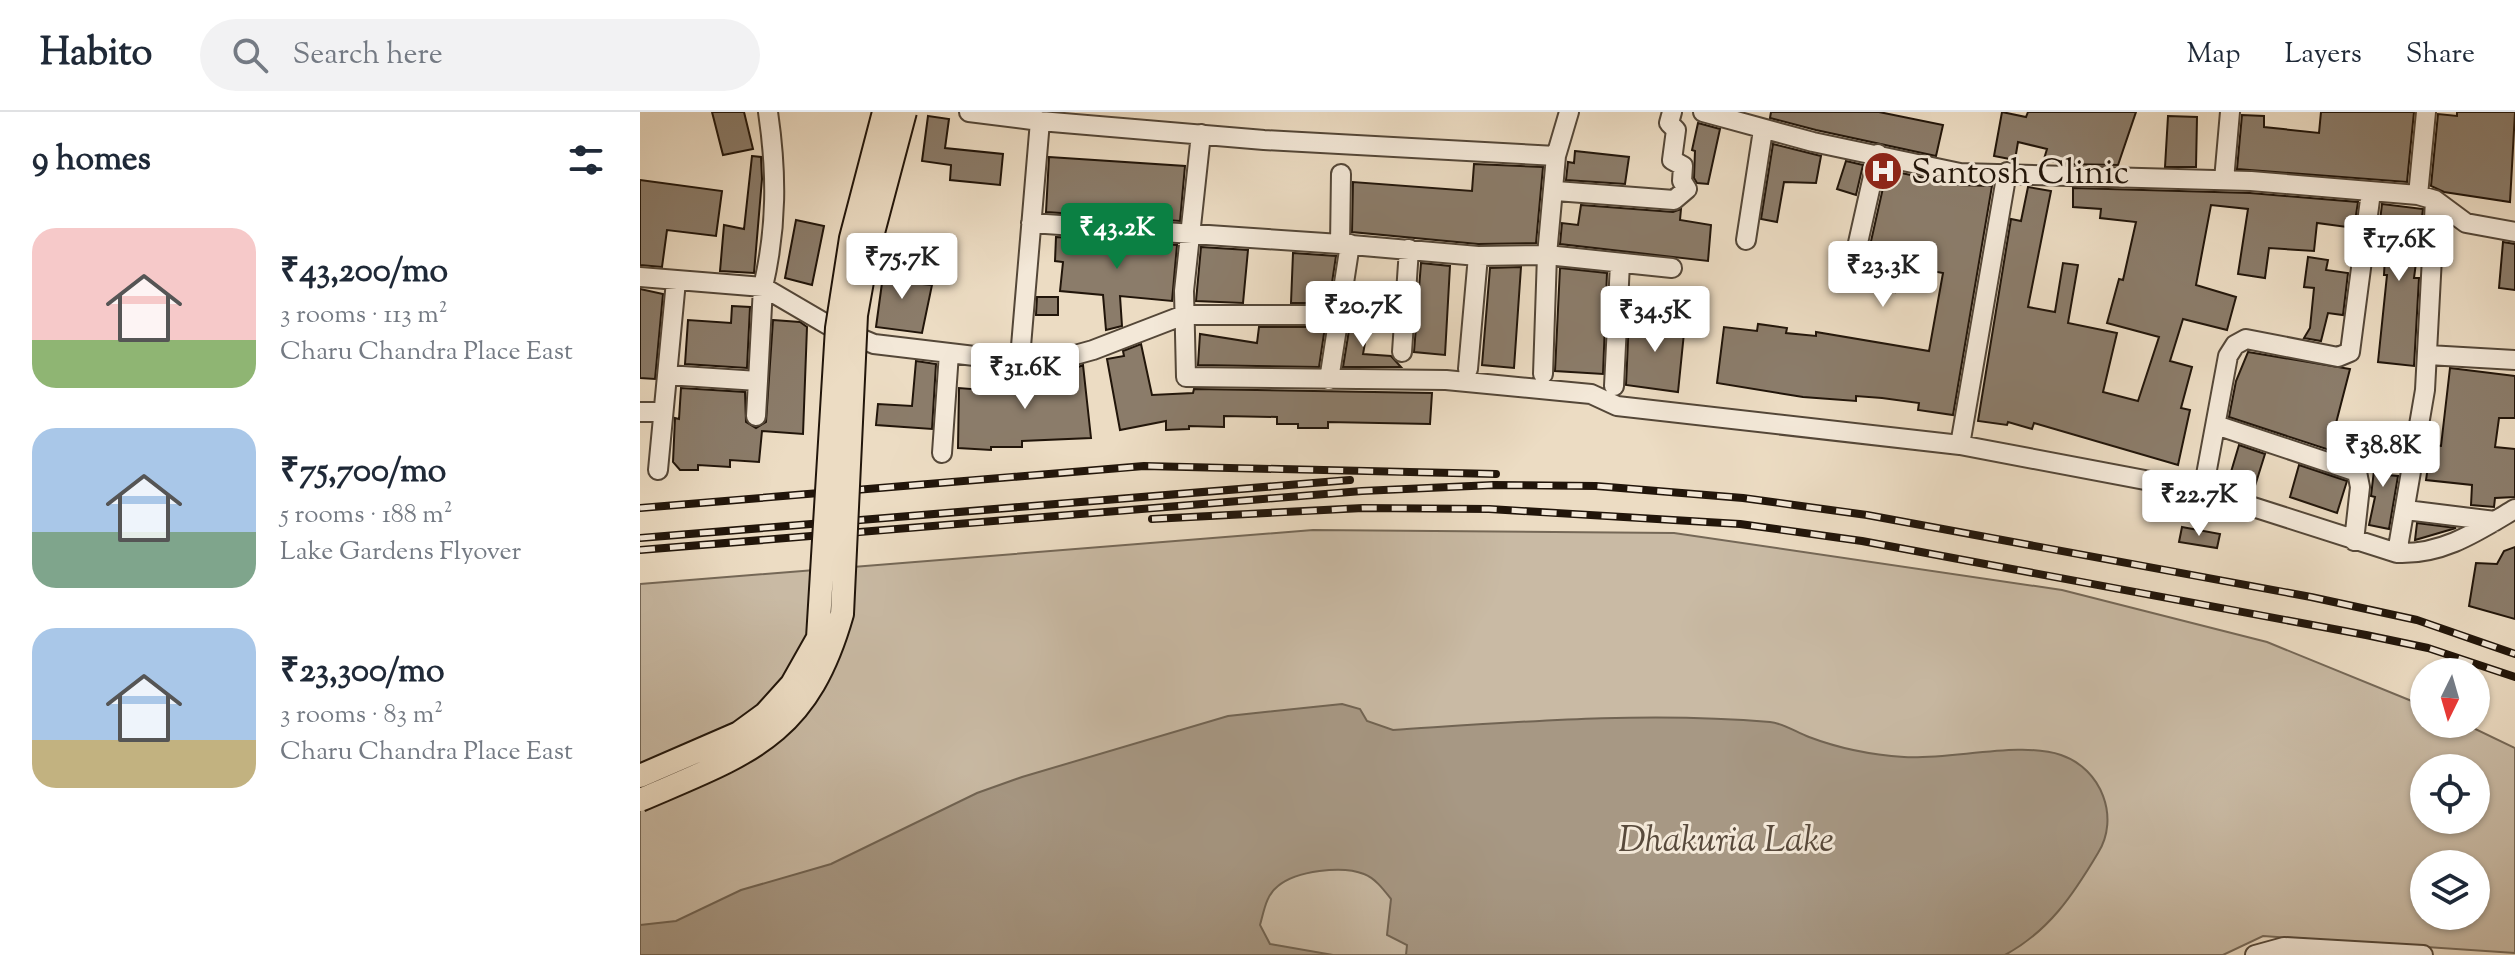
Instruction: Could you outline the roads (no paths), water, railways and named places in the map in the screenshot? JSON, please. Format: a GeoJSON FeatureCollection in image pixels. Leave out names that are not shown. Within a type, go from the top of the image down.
{"type":"FeatureCollection","features":[{"type":"Feature","properties":{"kind":"main road"},"geometry":{"type":"LineString","coordinates":[[640,776],[739,733],[765,714],[792,684],[818,638],[837,328],[851,238],[884,112]]}},
{"type":"Feature","properties":{"kind":"main road"},"geometry":{"type":"LineString","coordinates":[[640,800],[728,763],[779,728],[809,697],[830,658],[842,614],[856,315],[866,259],[905,112]]}},
{"type":"Feature","properties":{"kind":"street"},"geometry":{"type":"LineString","coordinates":[[756,416],[763,287],[773,246],[776,206],[768,112]]}},
{"type":"Feature","properties":{"kind":"street"},"geometry":{"type":"LineString","coordinates":[[969,112],[1201,134],[1556,156]]}},
{"type":"Feature","properties":{"kind":"street"},"geometry":{"type":"LineString","coordinates":[[1543,374],[1547,255],[1556,191],[1556,156],[1569,112]]}},
{"type":"Feature","properties":{"kind":"street"},"geometry":{"type":"LineString","coordinates":[[1556,191],[1674,200],[1687,189],[1682,181],[1683,166],[1672,160],[1676,130],[1669,123],[1672,112]]}},
{"type":"Feature","properties":{"kind":"street"},"geometry":{"type":"LineString","coordinates":[[1703,112],[1736,117],[1763,130],[1960,173],[2224,180],[2371,192],[2427,198],[2466,223],[2515,232]]}},
{"type":"Feature","properties":{"kind":"street"},"geometry":{"type":"LineString","coordinates":[[2224,180],[2230,112]]}},
{"type":"Feature","properties":{"kind":"street"},"geometry":{"type":"LineString","coordinates":[[2397,553],[2428,355],[2426,112]]}},
{"type":"Feature","properties":{"kind":"street"},"geometry":{"type":"LineString","coordinates":[[1020,358],[1040,121]]}},
{"type":"Feature","properties":{"kind":"street"},"geometry":{"type":"LineString","coordinates":[[1746,240],[1763,130]]}},
{"type":"Feature","properties":{"kind":"street"},"geometry":{"type":"LineString","coordinates":[[1201,134],[1189,233],[1184,315],[1186,377],[1446,380],[1591,394],[1617,406],[1960,445],[2203,491],[2397,553],[2431,551],[2469,537],[2515,509]]}},
{"type":"Feature","properties":{"kind":"street"},"geometry":{"type":"LineString","coordinates":[[1853,265],[1878,154]]}},
{"type":"Feature","properties":{"kind":"street"},"geometry":{"type":"LineString","coordinates":[[1960,445],[2007,172]]}},
{"type":"Feature","properties":{"kind":"street"},"geometry":{"type":"LineString","coordinates":[[1329,380],[1345,244],[1341,174]]}},
{"type":"Feature","properties":{"kind":"street"},"geometry":{"type":"LineString","coordinates":[[2203,491],[2228,356],[2235,345],[2246,339],[2338,357],[2350,352],[2371,192]]}},
{"type":"Feature","properties":{"kind":"street"},"geometry":{"type":"LineString","coordinates":[[1031,223],[1478,256],[1547,255],[1672,268]]}},
{"type":"Feature","properties":{"kind":"street"},"geometry":{"type":"LineString","coordinates":[[1402,352],[1409,249]]}},
{"type":"Feature","properties":{"kind":"street"},"geometry":{"type":"LineString","coordinates":[[1468,369],[1478,256]]}},
{"type":"Feature","properties":{"kind":"street"},"geometry":{"type":"LineString","coordinates":[[1614,386],[1620,263]]}},
{"type":"Feature","properties":{"kind":"street"},"geometry":{"type":"LineString","coordinates":[[640,277],[763,287],[828,325],[874,344],[1020,358],[1069,357],[1184,315],[1339,315]]}},
{"type":"Feature","properties":{"kind":"street"},"geometry":{"type":"LineString","coordinates":[[658,470],[676,281]]}},
{"type":"Feature","properties":{"kind":"street"},"geometry":{"type":"LineString","coordinates":[[942,453],[949,353]]}},
{"type":"Feature","properties":{"kind":"street"},"geometry":{"type":"LineString","coordinates":[[2428,355],[2515,360]]}},
{"type":"Feature","properties":{"kind":"street"},"geometry":{"type":"LineString","coordinates":[[667,375],[758,381]]}},
{"type":"Feature","properties":{"kind":"street"},"geometry":{"type":"LineString","coordinates":[[640,412],[663,412]]}},
{"type":"Feature","properties":{"kind":"street"},"geometry":{"type":"LineString","coordinates":[[2216,425],[2357,472],[2360,487],[2354,541]]}},
{"type":"Feature","properties":{"kind":"street"},"geometry":{"type":"LineString","coordinates":[[2406,510],[2495,521]]}},
{"type":"Feature","properties":{"kind":"street"},"geometry":{"type":"LineString","coordinates":[[2255,955],[2284,947],[2423,955]]}},
{"type":"Feature","properties":{"kind":"water","name":"Dhakuria Lake"},"geometry":{"type":"Polygon","coordinates":[[[1342,704],[1360,709],[1367,721],[1393,730],[1676,717],[1775,723],[1832,744],[1892,756],[2045,751],[2061,755],[2087,771],[2103,796],[2107,825],[2098,853],[2059,911],[2035,935],[2005,955],[1406,955],[1407,945],[1387,935],[1391,899],[1382,888],[1364,874],[1332,870],[1307,873],[1278,886],[1268,899],[1260,925],[1270,944],[1333,955],[640,955],[640,925],[676,921],[741,890],[831,864],[977,793],[1228,716],[1342,704]]]}},
{"type":"Feature","properties":{"kind":"railway"},"geometry":{"type":"LineString","coordinates":[[640,508],[1144,466],[1496,474]]}},
{"type":"Feature","properties":{"kind":"railway"},"geometry":{"type":"LineString","coordinates":[[640,538],[1350,480]]}},
{"type":"Feature","properties":{"kind":"railway"},"geometry":{"type":"LineString","coordinates":[[640,550],[1362,491],[1493,485],[1596,486],[1743,498],[1867,515],[2311,597],[2417,620],[2515,654]]}},
{"type":"Feature","properties":{"kind":"railway"},"geometry":{"type":"LineString","coordinates":[[1152,519],[1363,508],[1489,509],[1740,524],[1862,541],[2366,635],[2428,648],[2515,677]]}},
{"type":"Feature","properties":{"kind":"place","name":"Santosh Clinic"},"geometry":{"type":"Point","coordinates":[1883,171]}}]}
